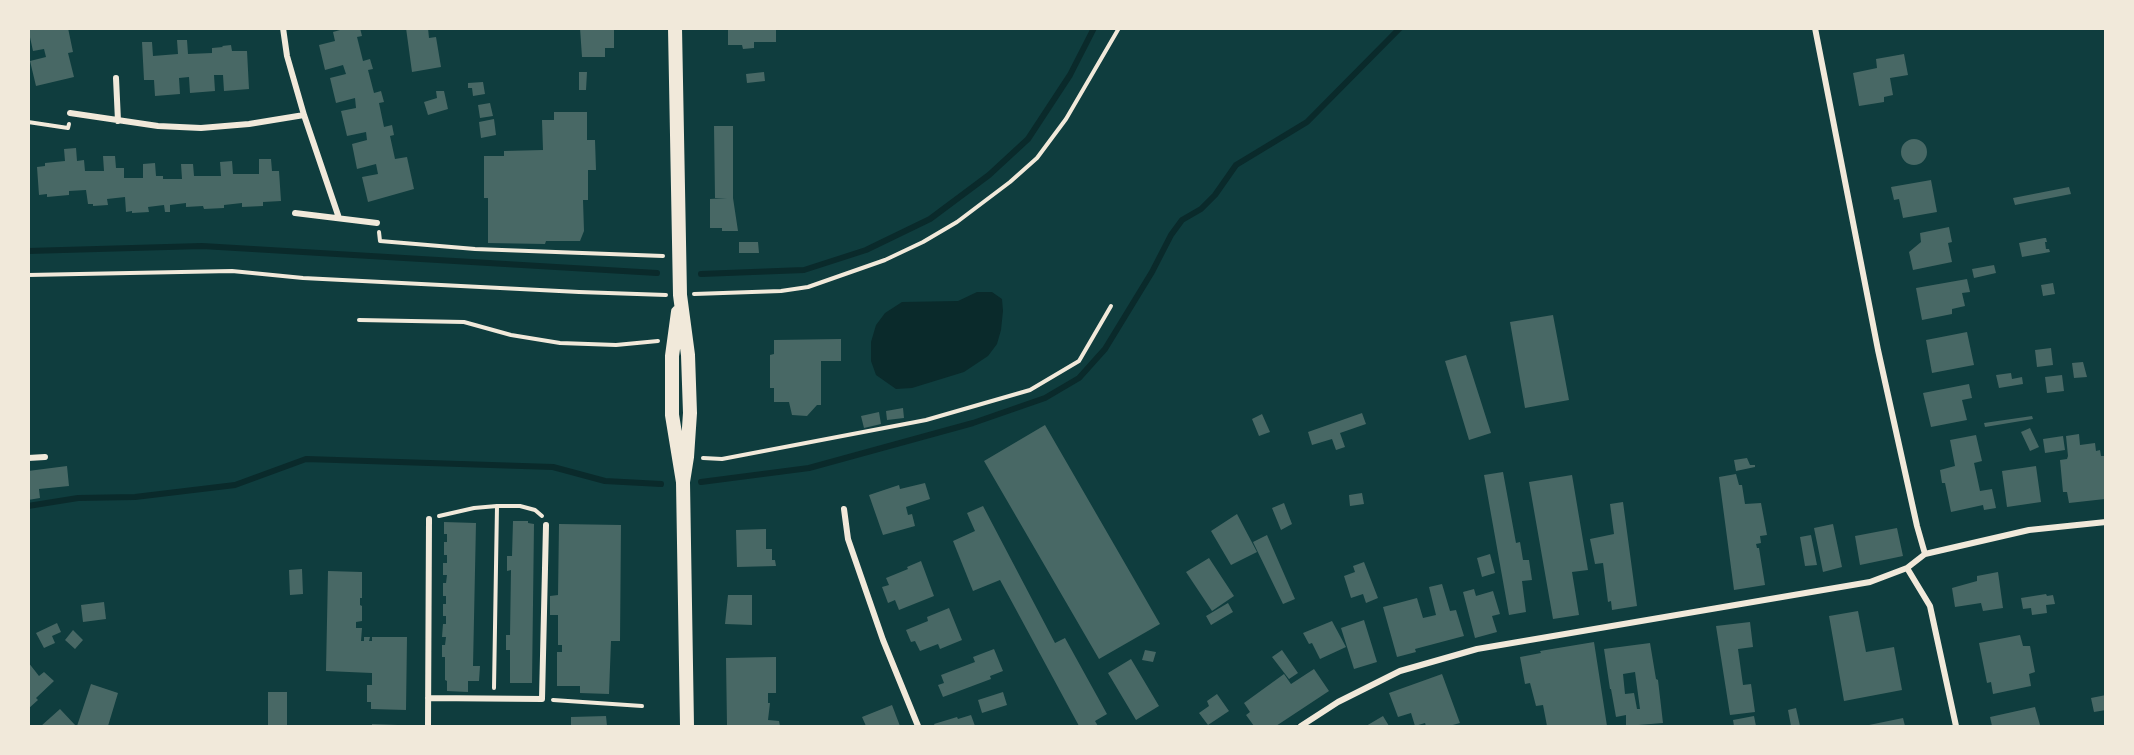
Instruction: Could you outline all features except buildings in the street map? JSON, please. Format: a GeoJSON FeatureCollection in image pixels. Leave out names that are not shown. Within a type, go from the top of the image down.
{"type":"FeatureCollection","features":[{"type":"Feature","properties":{"kind":"main road"},"geometry":{"type":"LineString","coordinates":[[675,28],[680,295],[688,355],[690,413],[683,482]]}},
{"type":"Feature","properties":{"kind":"main road"},"geometry":{"type":"LineString","coordinates":[[680,295],[672,356],[672,415],[683,482],[687,726]]}},
{"type":"Feature","properties":{"kind":"street"},"geometry":{"type":"LineString","coordinates":[[283,28],[287,56],[304,115],[339,218]]}},
{"type":"Feature","properties":{"kind":"street"},"geometry":{"type":"LineString","coordinates":[[1815,28],[1878,350],[1925,554]]}},
{"type":"Feature","properties":{"kind":"street"},"geometry":{"type":"LineString","coordinates":[[116,78],[118,122]]}},
{"type":"Feature","properties":{"kind":"street"},"geometry":{"type":"LineString","coordinates":[[70,113],[118,122],[201,128],[249,124],[304,115]]}},
{"type":"Feature","properties":{"kind":"street"},"geometry":{"type":"LineString","coordinates":[[296,213],[377,223]]}},
{"type":"Feature","properties":{"kind":"street"},"geometry":{"type":"LineString","coordinates":[[28,458],[45,457]]}},
{"type":"Feature","properties":{"kind":"street"},"geometry":{"type":"LineString","coordinates":[[844,509],[848,539],[918,726]]}},
{"type":"Feature","properties":{"kind":"street"},"geometry":{"type":"LineString","coordinates":[[428,726],[429,519]]}},
{"type":"Feature","properties":{"kind":"street"},"geometry":{"type":"LineString","coordinates":[[1301,726],[1338,702],[1400,671],[1477,649],[1870,582],[1907,568],[1925,554],[2029,530],[2106,522]]}},
{"type":"Feature","properties":{"kind":"street"},"geometry":{"type":"LineString","coordinates":[[428,698],[542,699],[546,525]]}},
{"type":"Feature","properties":{"kind":"street"},"geometry":{"type":"LineString","coordinates":[[1907,568],[1930,606],[1956,726]]}},
{"type":"Feature","properties":{"kind":"path"},"geometry":{"type":"LineString","coordinates":[[28,275],[232,271],[313,279],[680,295],[782,291],[808,287],[885,260],[924,242],[957,222],[1010,182],[1037,158],[1066,119],[1119,28]]}},
{"type":"Feature","properties":{"kind":"path"},"geometry":{"type":"LineString","coordinates":[[28,122],[68,128],[70,113]]}},
{"type":"Feature","properties":{"kind":"path"},"geometry":{"type":"LineString","coordinates":[[377,223],[380,241],[475,249],[679,257]]}},
{"type":"Feature","properties":{"kind":"path"},"geometry":{"type":"LineString","coordinates":[[687,457],[722,459],[926,420],[1030,390],[1079,361],[1111,306]]}},
{"type":"Feature","properties":{"kind":"path"},"geometry":{"type":"LineString","coordinates":[[359,320],[464,322],[511,335],[560,343],[616,345],[674,339]]}},
{"type":"Feature","properties":{"kind":"path"},"geometry":{"type":"LineString","coordinates":[[494,699],[497,506]]}},
{"type":"Feature","properties":{"kind":"path"},"geometry":{"type":"LineString","coordinates":[[429,519],[463,510],[520,506],[535,510],[543,517],[546,525]]}},
{"type":"Feature","properties":{"kind":"path"},"geometry":{"type":"LineString","coordinates":[[542,699],[642,706]]}},
{"type":"Feature","properties":{"kind":"water"},"geometry":{"type":"Polygon","coordinates":[[[977,292],[992,292],[1002,299],[1001,330],[997,344],[988,356],[964,372],[912,388],[896,389],[876,375],[871,361],[871,342],[876,325],[885,313],[902,302],[958,301],[977,292]]]}},
{"type":"Feature","properties":{"kind":"waterway"},"geometry":{"type":"LineString","coordinates":[[701,274],[804,270],[866,250],[930,219],[989,175],[1028,139],[1070,75],[1094,28]]}},
{"type":"Feature","properties":{"kind":"waterway"},"geometry":{"type":"LineString","coordinates":[[701,482],[809,468],[973,423],[1045,398],[1079,378],[1105,349],[1182,220],[1201,209],[1215,195],[1236,165],[1307,122],[1400,28]]}},
{"type":"Feature","properties":{"kind":"waterway"},"geometry":{"type":"LineString","coordinates":[[28,251],[202,246],[657,273]]}},
{"type":"Feature","properties":{"kind":"waterway"},"geometry":{"type":"LineString","coordinates":[[28,506],[78,498],[135,497],[235,485],[306,459],[553,467],[605,481],[661,484]]}}]}
